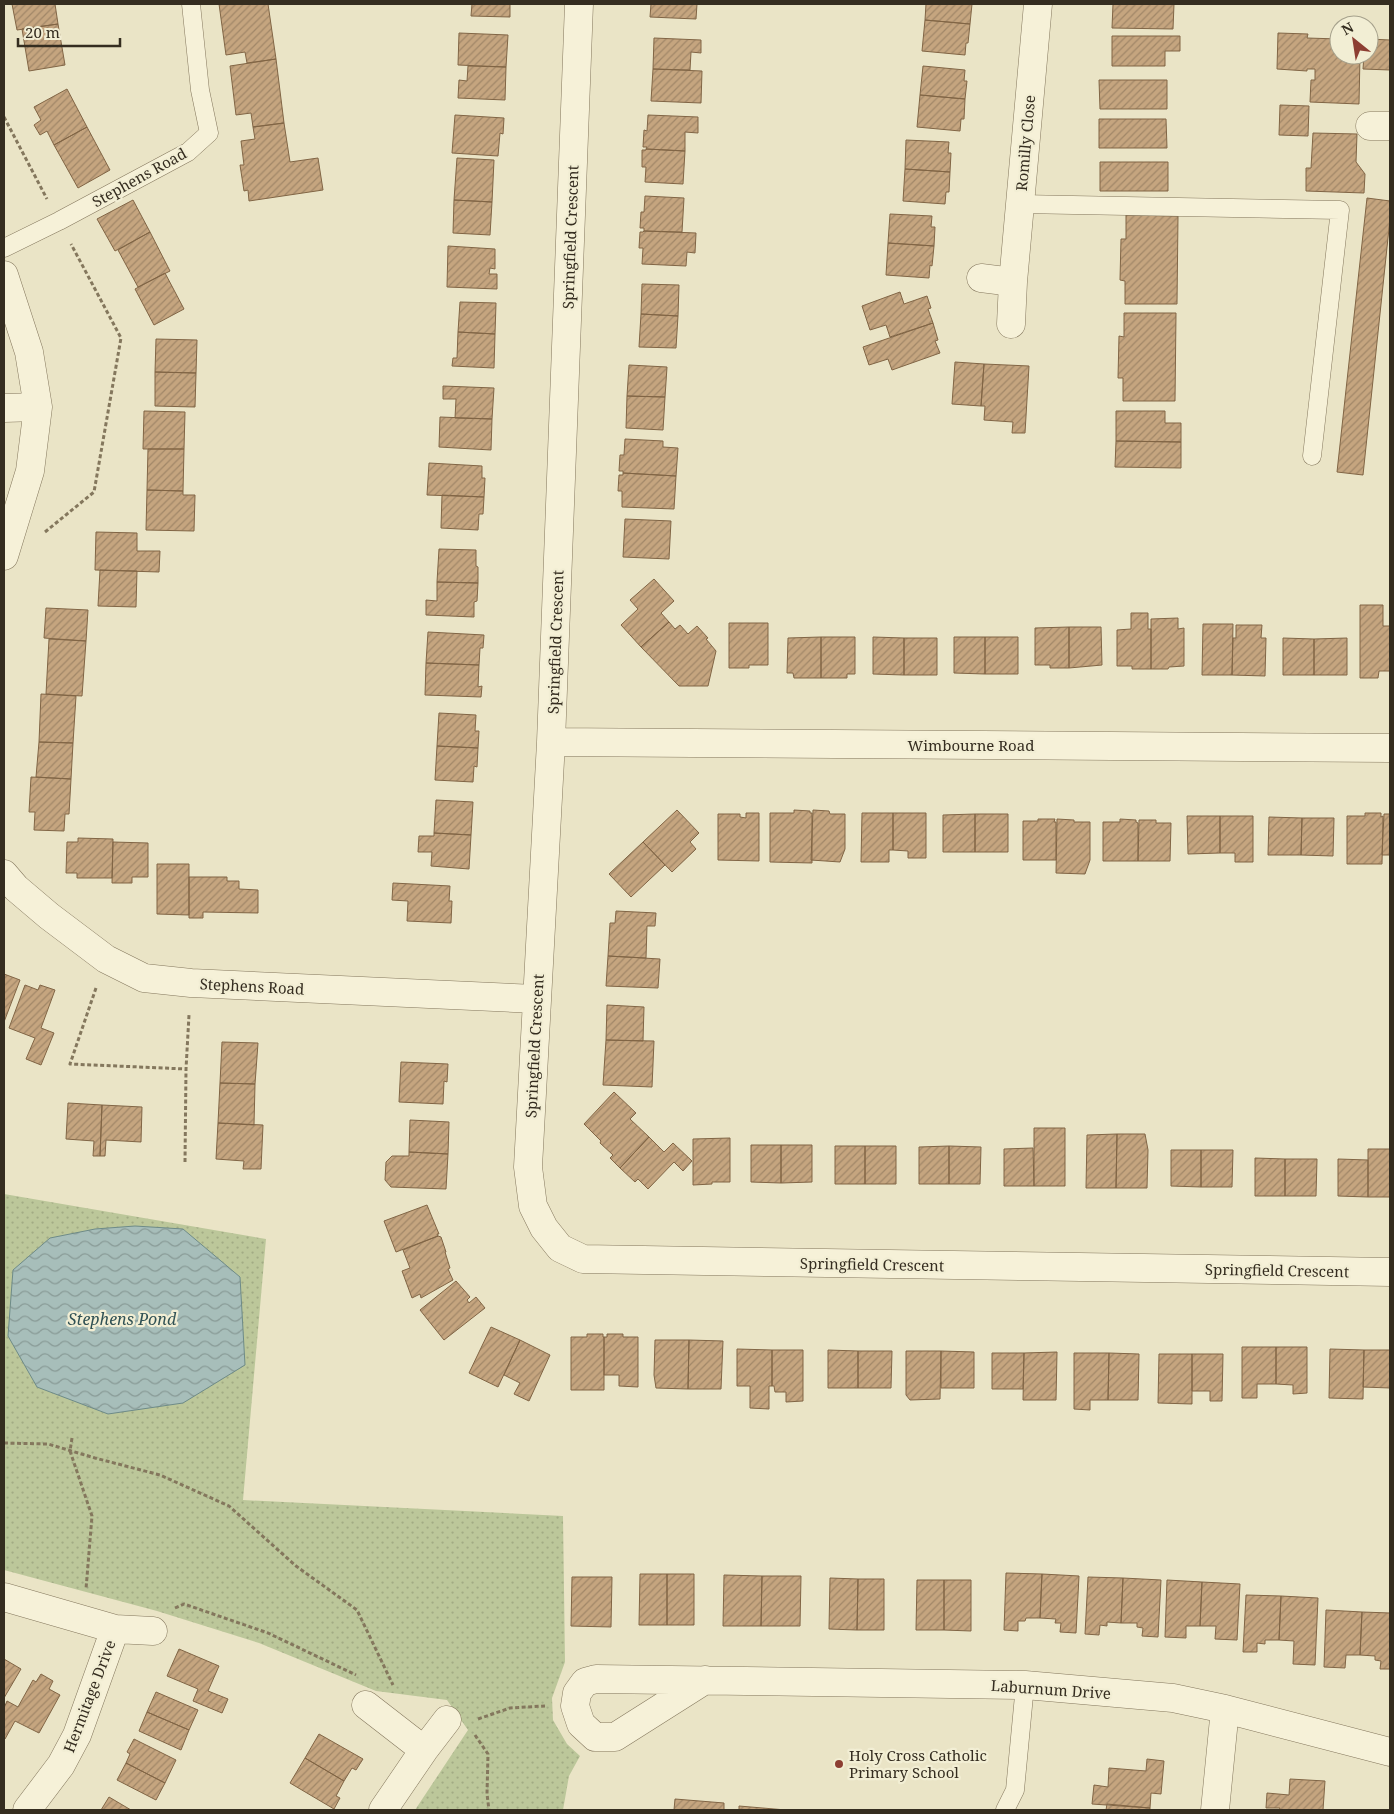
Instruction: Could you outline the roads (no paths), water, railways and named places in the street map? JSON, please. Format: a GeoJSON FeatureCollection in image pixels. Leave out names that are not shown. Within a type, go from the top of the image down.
{"type":"FeatureCollection","features":[{"type":"Feature","properties":{"kind":"street","name":"Springfield Crescent"},"geometry":{"type":"LineString","coordinates":[[579,4],[551,742],[528,1167],[533,1206],[544,1228],[560,1248],[583,1259],[1390,1272]]}},
{"type":"Feature","properties":{"kind":"street","name":"Romilly Close"},"geometry":{"type":"LineString","coordinates":[[1011,324],[1013,282],[1038,4]]}},
{"type":"Feature","properties":{"kind":"street"},"geometry":{"type":"LineString","coordinates":[[4,275],[29,352],[38,407],[30,470],[4,556]]}},
{"type":"Feature","properties":{"kind":"street"},"geometry":{"type":"LineString","coordinates":[[981,278],[1013,282]]}},
{"type":"Feature","properties":{"kind":"street"},"geometry":{"type":"LineString","coordinates":[[4,408],[38,407]]}},
{"type":"Feature","properties":{"kind":"street","name":"Wimbourne Road"},"geometry":{"type":"LineString","coordinates":[[551,742],[1390,748]]}},
{"type":"Feature","properties":{"kind":"street","name":"Stephens Road"},"geometry":{"type":"LineString","coordinates":[[4,874],[16,888],[49,916],[106,959],[144,978],[191,983],[536,999]]}},
{"type":"Feature","properties":{"kind":"street","name":"Hermitage Drive"},"geometry":{"type":"LineString","coordinates":[[4,1597],[115,1629],[154,1632]]}},
{"type":"Feature","properties":{"kind":"street","name":"Hermitage Drive"},"geometry":{"type":"LineString","coordinates":[[26,1810],[61,1765],[77,1735],[115,1629]]}},
{"type":"Feature","properties":{"kind":"street","name":"Laburnum Drive"},"geometry":{"type":"LineString","coordinates":[[705,1680],[615,1737],[595,1737],[580,1724],[575,1706],[577,1693],[585,1682],[596,1678],[1025,1685],[1173,1698],[1225,1709],[1390,1752]]}},
{"type":"Feature","properties":{"kind":"street"},"geometry":{"type":"LineString","coordinates":[[366,1705],[424,1750]]}},
{"type":"Feature","properties":{"kind":"street"},"geometry":{"type":"LineString","coordinates":[[1215,1810],[1225,1709]]}},
{"type":"Feature","properties":{"kind":"street"},"geometry":{"type":"LineString","coordinates":[[382,1810],[424,1750],[457,1721]]}},
{"type":"Feature","properties":{"kind":"lane","name":"Stephens Road"},"geometry":{"type":"LineString","coordinates":[[4,248],[59,221],[188,152],[209,133],[200,90],[191,4]]}},
{"type":"Feature","properties":{"kind":"lane"},"geometry":{"type":"LineString","coordinates":[[1020,204],[1340,210],[1312,456]]}},
{"type":"Feature","properties":{"kind":"lane"},"geometry":{"type":"LineString","coordinates":[[1006,1810],[1015,1790],[1025,1685]]}},
{"type":"Feature","properties":{"kind":"water","name":"Stephens Pond"},"geometry":{"type":"Polygon","coordinates":[[[135,1226],[183,1229],[240,1277],[245,1365],[183,1403],[108,1414],[37,1387],[8,1336],[13,1270],[50,1238],[95,1229],[135,1226]]]}},
{"type":"Feature","properties":{"kind":"place","name":"Holy Cross Catholic Primary School"},"geometry":{"type":"Point","coordinates":[839,1764]}}]}
